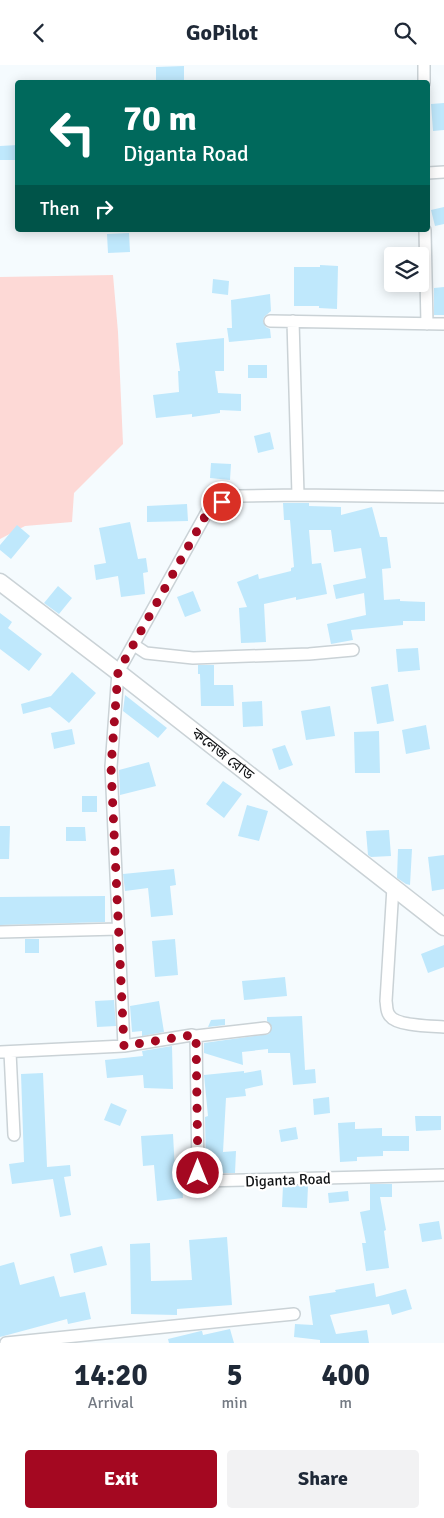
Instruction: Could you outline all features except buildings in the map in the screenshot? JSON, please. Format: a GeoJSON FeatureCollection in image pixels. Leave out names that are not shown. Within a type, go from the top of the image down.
{"type":"FeatureCollection","features":[{"type":"Feature","properties":{"kind":"main road","name":"কলেজ রোড"},"geometry":{"type":"LineString","coordinates":[[0,583],[118,672],[444,927]]}},
{"type":"Feature","properties":{"kind":"street"},"geometry":{"type":"LineString","coordinates":[[424,65],[424,80]]}},
{"type":"Feature","properties":{"kind":"street"},"geometry":{"type":"LineString","coordinates":[[430,173],[444,172]]}},
{"type":"Feature","properties":{"kind":"street"},"geometry":{"type":"LineString","coordinates":[[425,232],[427,324]]}},
{"type":"Feature","properties":{"kind":"street"},"geometry":{"type":"LineString","coordinates":[[270,321],[444,324]]}},
{"type":"Feature","properties":{"kind":"street"},"geometry":{"type":"LineString","coordinates":[[293,321],[298,495]]}},
{"type":"Feature","properties":{"kind":"street"},"geometry":{"type":"LineString","coordinates":[[124,1046],[111,767],[118,672],[207,513],[222,502],[239,496],[444,497]]}},
{"type":"Feature","properties":{"kind":"street"},"geometry":{"type":"LineString","coordinates":[[134,645],[146,653],[193,658],[309,654],[353,650]]}},
{"type":"Feature","properties":{"kind":"street"},"geometry":{"type":"LineString","coordinates":[[393,887],[387,1012],[391,1019],[401,1023],[444,1027]]}},
{"type":"Feature","properties":{"kind":"street"},"geometry":{"type":"LineString","coordinates":[[0,932],[118,929]]}},
{"type":"Feature","properties":{"kind":"street"},"geometry":{"type":"LineString","coordinates":[[14,1135],[5,1052],[124,1046],[192,1035],[265,1028]]}},
{"type":"Feature","properties":{"kind":"street","name":"Diganta Road"},"geometry":{"type":"LineString","coordinates":[[196,1036],[198,1173],[201,1181],[444,1175]]}},
{"type":"Feature","properties":{"kind":"street"},"geometry":{"type":"LineString","coordinates":[[6,1343],[294,1314]]}},
{"type":"Feature","properties":{"kind":"shaded area"},"geometry":{"type":"Polygon","coordinates":[[[113,275],[118,332],[123,444],[74,493],[72,522],[25,526],[0,539],[0,277],[113,275]]]}},
{"type":"Feature","properties":{"kind":"route"},"geometry":{"type":"LineString","coordinates":[[198,1173],[196,1036],[192,1035],[124,1046],[111,767],[118,672],[207,513],[222,502]]}}]}
